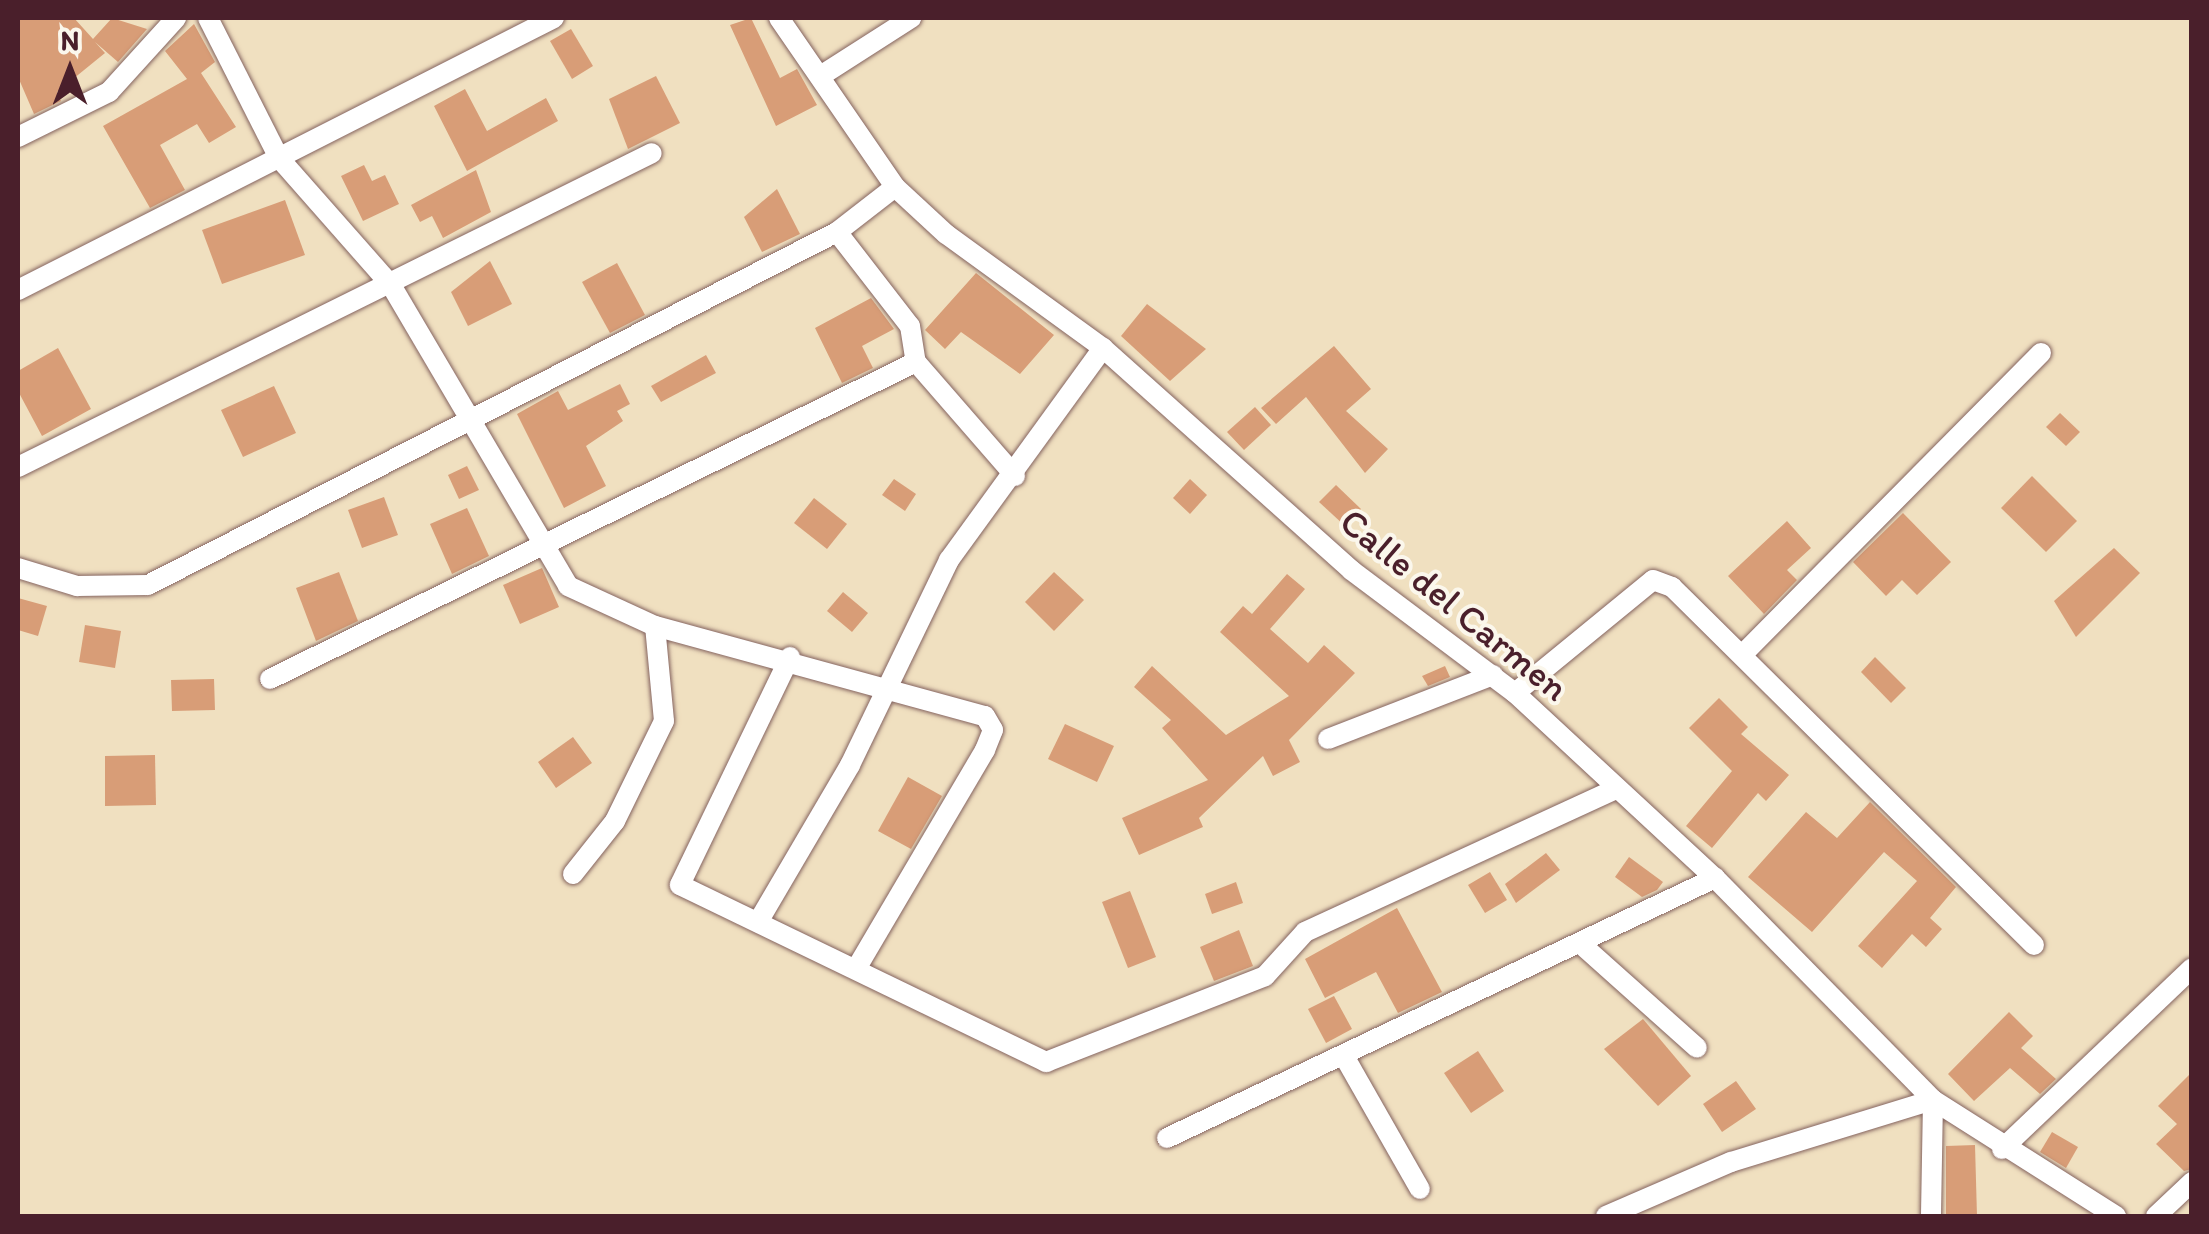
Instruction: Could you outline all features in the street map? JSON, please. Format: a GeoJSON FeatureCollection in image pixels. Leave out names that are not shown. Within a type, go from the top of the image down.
{"type":"FeatureCollection","features":[{"type":"Feature","properties":{"kind":"street"},"geometry":{"type":"LineString","coordinates":[[18,137],[110,92],[176,18]]}},
{"type":"Feature","properties":{"kind":"street"},"geometry":{"type":"LineString","coordinates":[[208,18],[279,158],[391,286],[540,552],[568,586],[655,626],[790,657],[985,716],[993,730],[858,966]]}},
{"type":"Feature","properties":{"kind":"street"},"geometry":{"type":"LineString","coordinates":[[18,290],[554,18]]}},
{"type":"Feature","properties":{"kind":"street","name":"Calle del Carmen"},"geometry":{"type":"LineString","coordinates":[[779,18],[895,186],[1103,348],[1351,570],[1515,693],[1715,878],[1934,1100],[2002,1149],[2116,1216]]}},
{"type":"Feature","properties":{"kind":"street"},"geometry":{"type":"LineString","coordinates":[[822,75],[911,18]]}},
{"type":"Feature","properties":{"kind":"street"},"geometry":{"type":"LineString","coordinates":[[18,467],[391,286],[652,153]]}},
{"type":"Feature","properties":{"kind":"street"},"geometry":{"type":"LineString","coordinates":[[18,568],[77,586],[148,585],[472,426],[837,232],[895,186]]}},
{"type":"Feature","properties":{"kind":"street"},"geometry":{"type":"LineString","coordinates":[[837,232],[910,326],[916,362],[1016,476]]}},
{"type":"Feature","properties":{"kind":"street"},"geometry":{"type":"LineString","coordinates":[[758,922],[949,560],[1016,476],[1103,348]]}},
{"type":"Feature","properties":{"kind":"street"},"geometry":{"type":"LineString","coordinates":[[1742,655],[2040,353]]}},
{"type":"Feature","properties":{"kind":"street"},"geometry":{"type":"LineString","coordinates":[[270,679],[540,552],[916,362]]}},
{"type":"Feature","properties":{"kind":"street"},"geometry":{"type":"LineString","coordinates":[[1515,693],[1653,580],[1742,655],[2034,945]]}},
{"type":"Feature","properties":{"kind":"street"},"geometry":{"type":"LineString","coordinates":[[572,874],[615,821],[664,721],[655,626]]}},
{"type":"Feature","properties":{"kind":"street"},"geometry":{"type":"LineString","coordinates":[[790,657],[680,885],[858,966],[1046,1062],[1265,976],[1305,932],[1616,789]]}},
{"type":"Feature","properties":{"kind":"street"},"geometry":{"type":"LineString","coordinates":[[1328,739],[1493,675]]}},
{"type":"Feature","properties":{"kind":"street"},"geometry":{"type":"LineString","coordinates":[[1168,1138],[1582,945],[1715,878]]}},
{"type":"Feature","properties":{"kind":"street"},"geometry":{"type":"LineString","coordinates":[[1582,945],[1697,1048]]}},
{"type":"Feature","properties":{"kind":"street"},"geometry":{"type":"LineString","coordinates":[[2002,1149],[2192,968]]}},
{"type":"Feature","properties":{"kind":"street"},"geometry":{"type":"LineString","coordinates":[[1344,1056],[1420,1189]]}},
{"type":"Feature","properties":{"kind":"street"},"geometry":{"type":"LineString","coordinates":[[1606,1216],[1732,1162],[1934,1100],[1931,1216]]}},
{"type":"Feature","properties":{"kind":"street"},"geometry":{"type":"LineString","coordinates":[[2156,1216],[2192,1182]]}},
{"type":"Feature","properties":{"kind":"building"},"geometry":{"type":"Polygon","coordinates":[[[18,18],[74,18],[93,39],[112,18],[147,29],[118,62],[95,42],[105,53],[57,92],[61,101],[34,114],[18,77],[18,18]]]}},
{"type":"Feature","properties":{"kind":"building"},"geometry":{"type":"Polygon","coordinates":[[[751,18],[780,78],[797,69],[817,105],[776,126],[730,25],[751,18]]]}},
{"type":"Feature","properties":{"kind":"building"},"geometry":{"type":"Polygon","coordinates":[[[194,24],[215,62],[201,73],[236,127],[209,143],[197,124],[160,145],[185,190],[150,208],[103,126],[187,79],[165,51],[194,24]]]}},
{"type":"Feature","properties":{"kind":"building"},"geometry":{"type":"Polygon","coordinates":[[[571,29],[593,66],[572,79],[550,41],[571,29]]]}},
{"type":"Feature","properties":{"kind":"building"},"geometry":{"type":"Polygon","coordinates":[[[656,76],[680,123],[628,149],[609,99],[656,76]]]}},
{"type":"Feature","properties":{"kind":"building"},"geometry":{"type":"Polygon","coordinates":[[[465,89],[487,131],[546,98],[558,121],[467,171],[434,106],[465,89]]]}},
{"type":"Feature","properties":{"kind":"building"},"geometry":{"type":"Polygon","coordinates":[[[364,165],[372,181],[385,175],[399,204],[363,221],[341,176],[364,165]]]}},
{"type":"Feature","properties":{"kind":"building"},"geometry":{"type":"Polygon","coordinates":[[[476,170],[491,212],[443,238],[432,216],[420,222],[411,205],[476,170]]]}},
{"type":"Feature","properties":{"kind":"building"},"geometry":{"type":"Polygon","coordinates":[[[777,189],[800,234],[762,252],[744,217],[777,189]]]}},
{"type":"Feature","properties":{"kind":"building"},"geometry":{"type":"Polygon","coordinates":[[[285,200],[305,255],[222,284],[202,230],[285,200]]]}},
{"type":"Feature","properties":{"kind":"building"},"geometry":{"type":"Polygon","coordinates":[[[490,261],[512,304],[468,326],[451,292],[490,261]]]}},
{"type":"Feature","properties":{"kind":"building"},"geometry":{"type":"Polygon","coordinates":[[[617,263],[645,315],[610,333],[582,282],[617,263]]]}},
{"type":"Feature","properties":{"kind":"building"},"geometry":{"type":"Polygon","coordinates":[[[976,273],[1054,335],[1020,374],[961,332],[945,349],[925,330],[976,273]]]}},
{"type":"Feature","properties":{"kind":"building"},"geometry":{"type":"Polygon","coordinates":[[[871,298],[894,329],[862,346],[873,368],[842,383],[815,328],[871,298]]]}},
{"type":"Feature","properties":{"kind":"building"},"geometry":{"type":"Polygon","coordinates":[[[1147,304],[1206,349],[1170,381],[1121,336],[1147,304]]]}},
{"type":"Feature","properties":{"kind":"building"},"geometry":{"type":"Polygon","coordinates":[[[1334,346],[1371,389],[1346,411],[1388,449],[1365,473],[1306,397],[1276,424],[1261,408],[1334,346]]]}},
{"type":"Feature","properties":{"kind":"building"},"geometry":{"type":"Polygon","coordinates":[[[58,348],[91,409],[42,436],[18,391],[18,371],[58,348]]]}},
{"type":"Feature","properties":{"kind":"building"},"geometry":{"type":"Polygon","coordinates":[[[706,355],[716,373],[661,402],[651,386],[706,355]]]}},
{"type":"Feature","properties":{"kind":"building"},"geometry":{"type":"Polygon","coordinates":[[[620,384],[630,404],[617,411],[623,421],[586,446],[606,486],[564,508],[517,414],[558,391],[568,410],[620,384]]]}},
{"type":"Feature","properties":{"kind":"building"},"geometry":{"type":"Polygon","coordinates":[[[274,386],[296,433],[243,457],[221,410],[274,386]]]}},
{"type":"Feature","properties":{"kind":"building"},"geometry":{"type":"Polygon","coordinates":[[[1255,407],[1271,425],[1244,450],[1227,432],[1255,407]]]}},
{"type":"Feature","properties":{"kind":"building"},"geometry":{"type":"Polygon","coordinates":[[[2060,413],[2080,432],[2066,446],[2046,427],[2060,413]]]}},
{"type":"Feature","properties":{"kind":"building"},"geometry":{"type":"Polygon","coordinates":[[[467,466],[479,490],[459,499],[448,475],[467,466]]]}},
{"type":"Feature","properties":{"kind":"building"},"geometry":{"type":"Polygon","coordinates":[[[2032,476],[2077,521],[2046,552],[2001,508],[2032,476]]]}},
{"type":"Feature","properties":{"kind":"building"},"geometry":{"type":"Polygon","coordinates":[[[894,479],[916,494],[905,511],[882,495],[894,479]]]}},
{"type":"Feature","properties":{"kind":"building"},"geometry":{"type":"Polygon","coordinates":[[[1190,479],[1207,495],[1190,514],[1173,498],[1190,479]]]}},
{"type":"Feature","properties":{"kind":"building"},"geometry":{"type":"Polygon","coordinates":[[[1336,485],[1361,509],[1345,526],[1319,502],[1336,485]]]}},
{"type":"Feature","properties":{"kind":"building"},"geometry":{"type":"Polygon","coordinates":[[[384,497],[398,535],[362,548],[348,510],[384,497]]]}},
{"type":"Feature","properties":{"kind":"building"},"geometry":{"type":"Polygon","coordinates":[[[814,498],[847,524],[827,549],[794,523],[814,498]]]}},
{"type":"Feature","properties":{"kind":"building"},"geometry":{"type":"Polygon","coordinates":[[[467,508],[489,556],[452,574],[430,524],[467,508]]]}},
{"type":"Feature","properties":{"kind":"building"},"geometry":{"type":"Polygon","coordinates":[[[1903,513],[1951,562],[1917,595],[1902,580],[1886,596],[1853,562],[1903,513]]]}},
{"type":"Feature","properties":{"kind":"building"},"geometry":{"type":"Polygon","coordinates":[[[1787,521],[1811,548],[1787,570],[1797,580],[1764,614],[1728,576],[1787,521]]]}},
{"type":"Feature","properties":{"kind":"building"},"geometry":{"type":"Polygon","coordinates":[[[2114,548],[2140,573],[2076,637],[2054,601],[2114,548]]]}},
{"type":"Feature","properties":{"kind":"building"},"geometry":{"type":"Polygon","coordinates":[[[542,568],[559,607],[520,624],[503,585],[542,568]]]}},
{"type":"Feature","properties":{"kind":"building"},"geometry":{"type":"Polygon","coordinates":[[[339,572],[358,621],[316,641],[296,588],[339,572]]]}},
{"type":"Feature","properties":{"kind":"building"},"geometry":{"type":"Polygon","coordinates":[[[1054,572],[1084,600],[1054,631],[1025,602],[1054,572]]]}},
{"type":"Feature","properties":{"kind":"building"},"geometry":{"type":"Polygon","coordinates":[[[1287,574],[1305,589],[1270,629],[1308,663],[1324,645],[1355,673],[1289,740],[1300,762],[1273,776],[1263,756],[1199,818],[1203,827],[1139,855],[1122,818],[1208,780],[1162,728],[1171,720],[1134,687],[1152,666],[1226,735],[1289,696],[1220,632],[1243,606],[1252,614],[1287,574]]]}},
{"type":"Feature","properties":{"kind":"building"},"geometry":{"type":"Polygon","coordinates":[[[843,592],[868,613],[852,632],[827,611],[843,592]]]}},
{"type":"Feature","properties":{"kind":"building"},"geometry":{"type":"Polygon","coordinates":[[[18,598],[47,606],[38,636],[18,630],[18,598]]]}},
{"type":"Feature","properties":{"kind":"building"},"geometry":{"type":"Polygon","coordinates":[[[85,625],[121,631],[115,668],[79,662],[85,625]]]}},
{"type":"Feature","properties":{"kind":"building"},"geometry":{"type":"Polygon","coordinates":[[[1875,657],[1906,688],[1891,703],[1861,672],[1875,657]]]}},
{"type":"Feature","properties":{"kind":"building"},"geometry":{"type":"Polygon","coordinates":[[[1445,666],[1450,677],[1428,686],[1422,676],[1445,666]]]}},
{"type":"Feature","properties":{"kind":"building"},"geometry":{"type":"Polygon","coordinates":[[[214,679],[215,710],[172,711],[171,680],[214,679]]]}},
{"type":"Feature","properties":{"kind":"building"},"geometry":{"type":"Polygon","coordinates":[[[1719,698],[1748,727],[1741,734],[1789,775],[1766,801],[1758,793],[1712,848],[1686,826],[1732,771],[1689,728],[1719,698]]]}},
{"type":"Feature","properties":{"kind":"building"},"geometry":{"type":"Polygon","coordinates":[[[1065,724],[1114,746],[1097,782],[1048,759],[1065,724]]]}},
{"type":"Feature","properties":{"kind":"building"},"geometry":{"type":"Polygon","coordinates":[[[573,737],[592,763],[556,788],[538,762],[573,737]]]}},
{"type":"Feature","properties":{"kind":"building"},"geometry":{"type":"Polygon","coordinates":[[[155,755],[156,805],[105,806],[105,756],[155,755]]]}},
{"type":"Feature","properties":{"kind":"building"},"geometry":{"type":"Polygon","coordinates":[[[908,777],[942,796],[911,849],[878,831],[908,777]]]}},
{"type":"Feature","properties":{"kind":"building"},"geometry":{"type":"Polygon","coordinates":[[[1870,802],[1956,887],[1930,918],[1942,929],[1926,947],[1912,934],[1882,968],[1858,946],[1917,881],[1884,852],[1812,932],[1748,877],[1806,812],[1837,838],[1870,802]]]}},
{"type":"Feature","properties":{"kind":"building"},"geometry":{"type":"Polygon","coordinates":[[[1546,853],[1560,870],[1516,903],[1505,884],[1546,853]]]}},
{"type":"Feature","properties":{"kind":"building"},"geometry":{"type":"Polygon","coordinates":[[[1629,857],[1663,882],[1657,890],[1642,897],[1615,877],[1629,857]]]}},
{"type":"Feature","properties":{"kind":"building"},"geometry":{"type":"Polygon","coordinates":[[[1490,872],[1507,900],[1485,913],[1468,885],[1490,872]]]}},
{"type":"Feature","properties":{"kind":"building"},"geometry":{"type":"Polygon","coordinates":[[[1236,882],[1243,903],[1212,914],[1205,894],[1236,882]]]}},
{"type":"Feature","properties":{"kind":"building"},"geometry":{"type":"Polygon","coordinates":[[[1130,891],[1156,957],[1128,968],[1102,902],[1130,891]]]}},
{"type":"Feature","properties":{"kind":"building"},"geometry":{"type":"Polygon","coordinates":[[[1397,908],[1442,992],[1398,1013],[1376,972],[1325,998],[1305,959],[1397,908]]]}},
{"type":"Feature","properties":{"kind":"building"},"geometry":{"type":"Polygon","coordinates":[[[1239,930],[1253,966],[1214,981],[1200,947],[1239,930]]]}},
{"type":"Feature","properties":{"kind":"building"},"geometry":{"type":"Polygon","coordinates":[[[1334,996],[1352,1029],[1326,1043],[1308,1009],[1334,996]]]}},
{"type":"Feature","properties":{"kind":"building"},"geometry":{"type":"Polygon","coordinates":[[[2009,1012],[2033,1036],[2021,1048],[2056,1079],[2040,1094],[2010,1068],[1974,1101],[1948,1074],[2009,1012]]]}},
{"type":"Feature","properties":{"kind":"building"},"geometry":{"type":"Polygon","coordinates":[[[1643,1019],[1691,1076],[1658,1106],[1604,1049],[1643,1019]]]}},
{"type":"Feature","properties":{"kind":"building"},"geometry":{"type":"Polygon","coordinates":[[[1478,1051],[1504,1091],[1471,1113],[1444,1073],[1478,1051]]]}},
{"type":"Feature","properties":{"kind":"building"},"geometry":{"type":"Polygon","coordinates":[[[2192,1072],[2192,1169],[2184,1171],[2156,1144],[2177,1124],[2158,1106],[2192,1072]]]}},
{"type":"Feature","properties":{"kind":"building"},"geometry":{"type":"Polygon","coordinates":[[[1736,1081],[1756,1109],[1722,1132],[1703,1104],[1736,1081]]]}},
{"type":"Feature","properties":{"kind":"building"},"geometry":{"type":"Polygon","coordinates":[[[2052,1132],[2078,1147],[2066,1168],[2040,1152],[2052,1132]]]}},
{"type":"Feature","properties":{"kind":"building"},"geometry":{"type":"Polygon","coordinates":[[[1975,1145],[1977,1216],[1946,1216],[1946,1146],[1975,1145]]]}}]}
